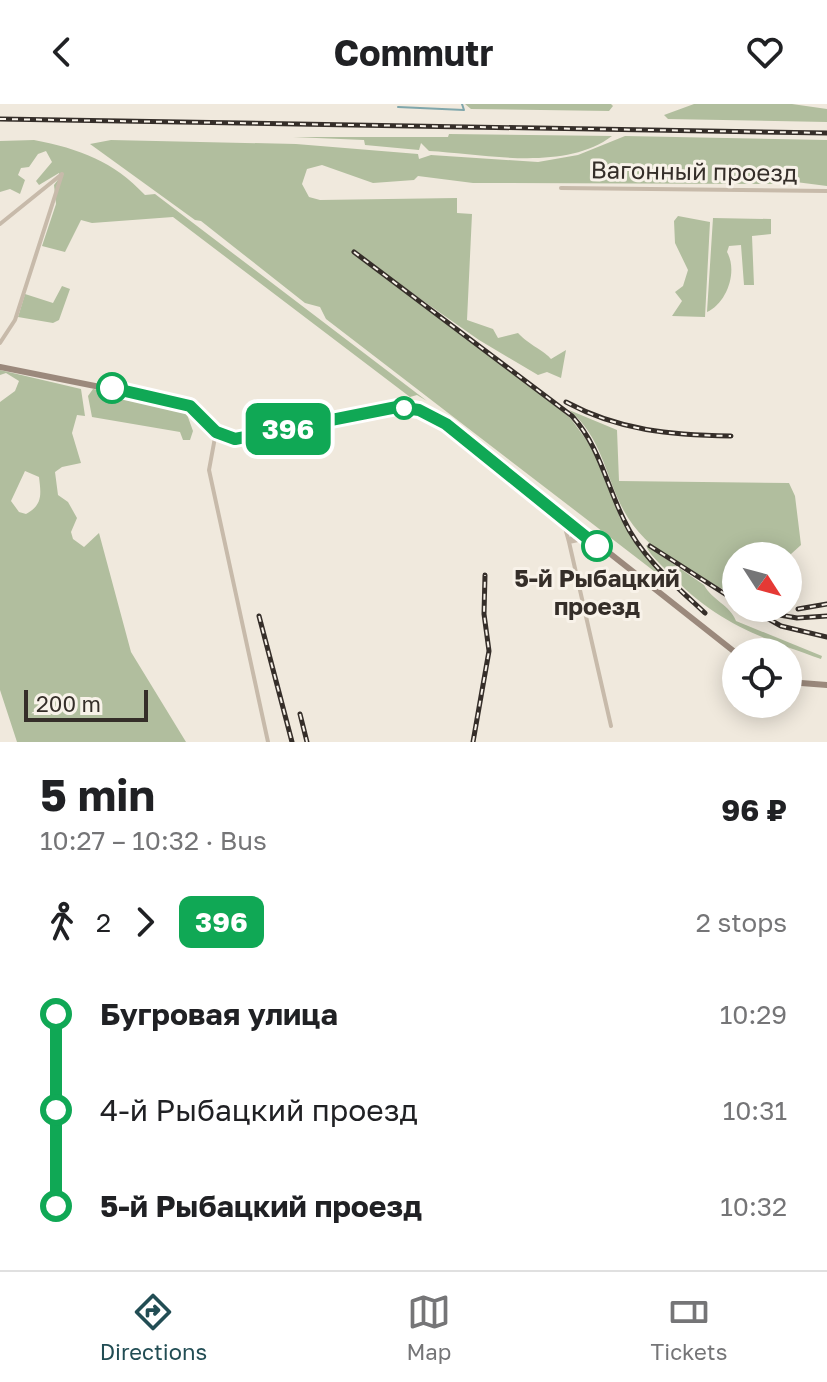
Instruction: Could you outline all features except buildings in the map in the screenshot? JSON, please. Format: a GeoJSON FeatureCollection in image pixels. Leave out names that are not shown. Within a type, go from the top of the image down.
{"type":"FeatureCollection","features":[{"type":"Feature","properties":{"kind":"street"},"geometry":{"type":"LineString","coordinates":[[0,224],[62,174],[15,320],[0,343]]}},
{"type":"Feature","properties":{"kind":"street","name":"Вагонный проезд"},"geometry":{"type":"LineString","coordinates":[[561,188],[827,191]]}},
{"type":"Feature","properties":{"kind":"street"},"geometry":{"type":"LineString","coordinates":[[0,367],[174,401],[195,408],[216,432],[228,437],[248,437],[383,409],[419,410],[446,424],[722,642]]}},
{"type":"Feature","properties":{"kind":"street"},"geometry":{"type":"LineString","coordinates":[[216,432],[210,454],[210,476],[268,742]]}},
{"type":"Feature","properties":{"kind":"street"},"geometry":{"type":"LineString","coordinates":[[562,517],[611,726]]}},
{"type":"Feature","properties":{"kind":"street"},"geometry":{"type":"LineString","coordinates":[[569,542],[577,530]]}},
{"type":"Feature","properties":{"kind":"street"},"geometry":{"type":"LineString","coordinates":[[569,542],[587,538]]}},
{"type":"Feature","properties":{"kind":"street"},"geometry":{"type":"LineString","coordinates":[[802,683],[827,685]]}},
{"type":"Feature","properties":{"kind":"green space"},"geometry":{"type":"Polygon","coordinates":[[[465,104],[613,106],[609,111],[471,109],[465,104]]]}},
{"type":"Feature","properties":{"kind":"green space"},"geometry":{"type":"Polygon","coordinates":[[[694,104],[792,104],[827,109],[827,122],[668,119],[664,115],[694,104]]]}},
{"type":"Feature","properties":{"kind":"green space"},"geometry":{"type":"Polygon","coordinates":[[[449,134],[612,136],[593,147],[571,154],[524,158],[429,151],[421,143],[419,150],[365,145],[364,140],[293,137],[448,137],[449,134]]]}},
{"type":"Feature","properties":{"kind":"green space"},"geometry":{"type":"Polygon","coordinates":[[[625,136],[827,140],[827,186],[788,181],[786,184],[473,183],[418,176],[414,180],[373,183],[322,165],[307,169],[302,184],[309,197],[320,200],[457,198],[457,213],[472,214],[467,320],[493,329],[498,338],[518,333],[551,359],[566,350],[561,378],[547,372],[538,375],[479,340],[352,251],[538,389],[571,419],[596,453],[620,518],[663,578],[326,319],[320,307],[305,303],[201,221],[195,220],[90,144],[111,140],[296,144],[418,154],[419,159],[431,155],[538,162],[578,155],[625,136]]]}},
{"type":"Feature","properties":{"kind":"green space"},"geometry":{"type":"Polygon","coordinates":[[[34,140],[95,158],[121,173],[145,195],[155,194],[427,401],[417,395],[410,397],[173,217],[92,223],[81,220],[65,252],[42,246],[56,204],[54,185],[60,177],[59,173],[39,185],[36,181],[52,162],[46,151],[38,154],[29,167],[21,168],[18,175],[25,180],[20,194],[10,189],[0,192],[0,141],[34,140]]]}},
{"type":"Feature","properties":{"kind":"green space"},"geometry":{"type":"Polygon","coordinates":[[[678,216],[710,222],[705,317],[672,316],[682,301],[675,292],[683,286],[688,270],[675,243],[674,221],[678,216]]]}},
{"type":"Feature","properties":{"kind":"green space"},"geometry":{"type":"Polygon","coordinates":[[[713,218],[771,219],[771,234],[752,236],[754,285],[744,285],[741,245],[729,246],[729,286],[720,302],[707,312],[713,218]]]}},
{"type":"Feature","properties":{"kind":"green space"},"geometry":{"type":"Polygon","coordinates":[[[62,286],[70,289],[59,320],[53,323],[18,317],[25,294],[53,303],[62,286]]]}},
{"type":"Feature","properties":{"kind":"green space"},"geometry":{"type":"Polygon","coordinates":[[[0,370],[81,389],[85,416],[77,415],[72,433],[81,463],[62,467],[55,472],[58,495],[68,502],[77,518],[71,532],[73,539],[84,547],[99,533],[131,652],[186,742],[17,742],[0,690],[0,402],[15,391],[19,381],[6,373],[0,375],[0,370]],[[25,471],[11,501],[19,512],[26,514],[38,503],[39,477],[25,471]]]}},
{"type":"Feature","properties":{"kind":"green space"},"geometry":{"type":"Polygon","coordinates":[[[93,389],[184,406],[193,431],[190,440],[183,440],[180,432],[92,417],[88,396],[93,389]]]}},
{"type":"Feature","properties":{"kind":"green space"},"geometry":{"type":"Polygon","coordinates":[[[569,410],[617,430],[619,481],[789,483],[795,496],[801,542],[722,542],[722,588],[705,581],[658,551],[633,525],[596,445],[569,410]]]}},
{"type":"Feature","properties":{"kind":"green space"},"geometry":{"type":"Polygon","coordinates":[[[646,545],[704,585],[722,604],[722,617],[686,589],[646,545]]]}},
{"type":"Feature","properties":{"kind":"green space"},"geometry":{"type":"Polygon","coordinates":[[[731,622],[778,638],[765,638],[731,622]]]}},
{"type":"Feature","properties":{"kind":"green space"},"geometry":{"type":"Polygon","coordinates":[[[802,648],[822,656],[821,659],[802,652],[802,648]]]}},
{"type":"Feature","properties":{"kind":"waterway"},"geometry":{"type":"LineString","coordinates":[[398,107],[464,110],[462,104]]}},
{"type":"Feature","properties":{"kind":"railway"},"geometry":{"type":"LineString","coordinates":[[0,119],[827,133]]}},
{"type":"Feature","properties":{"kind":"railway"},"geometry":{"type":"LineString","coordinates":[[354,252],[572,416],[589,440],[631,534],[660,570],[705,613]]}},
{"type":"Feature","properties":{"kind":"railway"},"geometry":{"type":"LineString","coordinates":[[566,402],[586,412],[646,430],[731,436]]}},
{"type":"Feature","properties":{"kind":"railway"},"geometry":{"type":"LineString","coordinates":[[650,546],[722,592]]}},
{"type":"Feature","properties":{"kind":"railway"},"geometry":{"type":"LineString","coordinates":[[473,742],[489,651],[484,614],[485,575]]}},
{"type":"Feature","properties":{"kind":"railway"},"geometry":{"type":"LineString","coordinates":[[802,608],[827,604]]}},
{"type":"Feature","properties":{"kind":"railway"},"geometry":{"type":"LineString","coordinates":[[259,616],[292,742]]}},
{"type":"Feature","properties":{"kind":"railway"},"geometry":{"type":"LineString","coordinates":[[802,618],[827,616]]}},
{"type":"Feature","properties":{"kind":"railway"},"geometry":{"type":"LineString","coordinates":[[774,622],[827,637]]}},
{"type":"Feature","properties":{"kind":"railway"},"geometry":{"type":"LineString","coordinates":[[300,714],[307,742]]}},
{"type":"Feature","properties":{"kind":"bus line","name":"396"},"geometry":{"type":"LineString","coordinates":[[112,388],[190,406],[200,412],[216,432],[235,439],[383,409],[419,410],[446,424],[597,546]]}},
{"type":"Feature","properties":{"kind":"place","name":"5-й Рыбацкий проезд"},"geometry":{"type":"Point","coordinates":[597,546]}}]}
